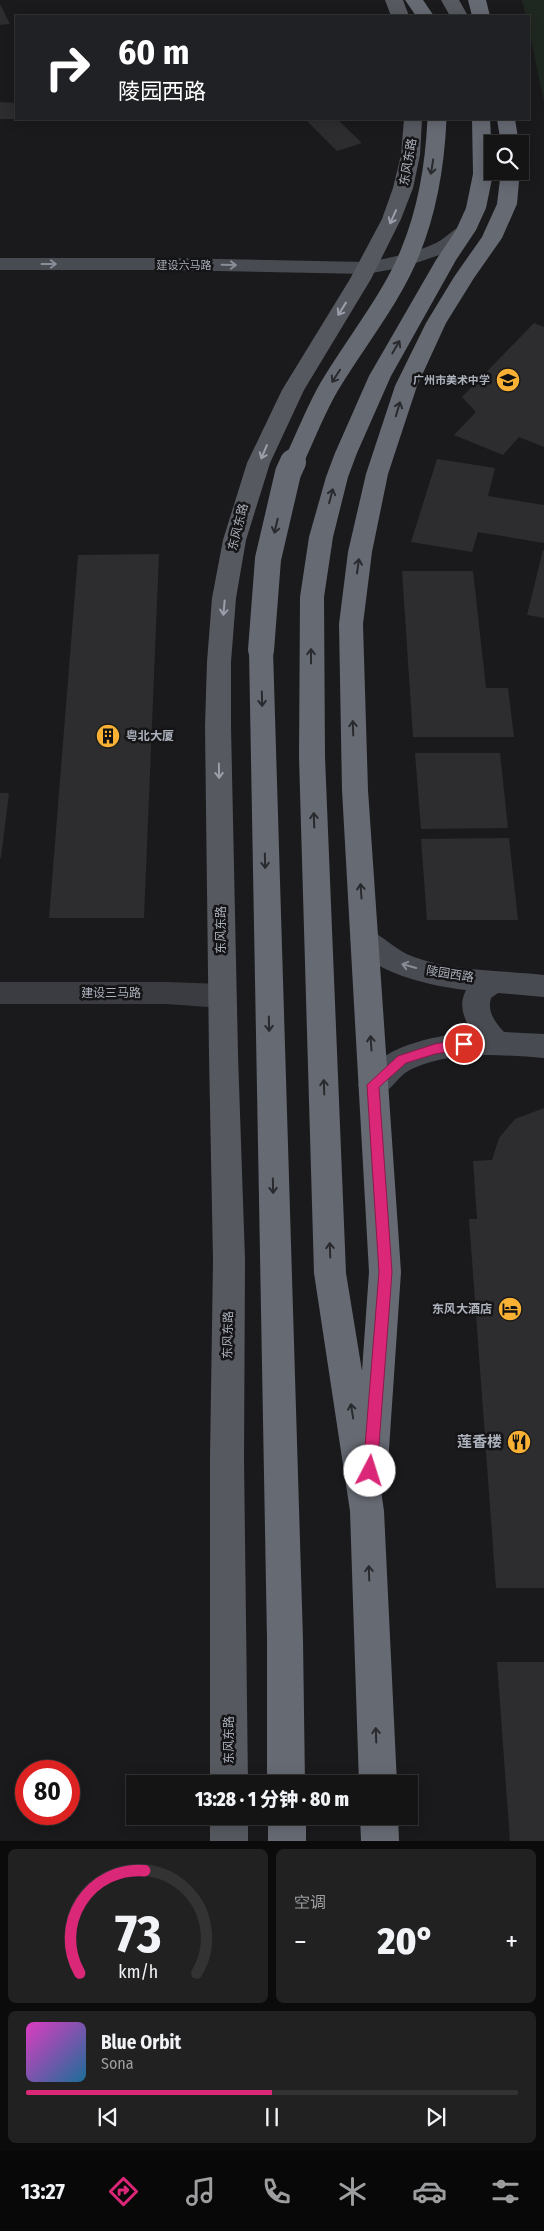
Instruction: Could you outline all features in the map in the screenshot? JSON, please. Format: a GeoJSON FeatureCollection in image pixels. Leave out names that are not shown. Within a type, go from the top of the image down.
{"type":"FeatureCollection","features":[{"type":"Feature","properties":{"kind":"highway"},"geometry":{"type":"LineString","coordinates":[[414,0],[425,15]]}},
{"type":"Feature","properties":{"kind":"highway"},"geometry":{"type":"LineString","coordinates":[[424,0],[426,15]]}},
{"type":"Feature","properties":{"kind":"highway"},"geometry":{"type":"LineString","coordinates":[[466,0],[468,15]]}},
{"type":"Feature","properties":{"kind":"highway"},"geometry":{"type":"LineString","coordinates":[[477,0],[482,15]]}},
{"type":"Feature","properties":{"kind":"highway"},"geometry":{"type":"LineString","coordinates":[[286,1775],[285,1640],[261,650],[268,559],[288,473],[328,388],[383,303],[410,251],[427,202],[436,142],[437,120]]}},
{"type":"Feature","properties":{"kind":"highway"},"geometry":{"type":"LineString","coordinates":[[378,1775],[367,1511],[330,1273],[312,757],[312,597],[321,537],[337,477],[346,453],[380,376],[446,260],[466,230],[476,208],[483,174],[481,120]]}},
{"type":"Feature","properties":{"kind":"highway"},"geometry":{"type":"LineString","coordinates":[[506,120],[509,135]]}},
{"type":"Feature","properties":{"kind":"highway"},"geometry":{"type":"LineString","coordinates":[[367,1511],[385,1272],[355,790],[351,624],[360,552],[378,474],[406,386],[436,323],[464,277],[492,238],[507,204],[510,180]]}},
{"type":"Feature","properties":{"kind":"highway"},"geometry":{"type":"LineString","coordinates":[[286,1825],[287,1841]]}},
{"type":"Feature","properties":{"kind":"highway"},"geometry":{"type":"LineString","coordinates":[[379,1825],[380,1841]]}},
{"type":"Feature","properties":{"kind":"main road"},"geometry":{"type":"LineString","coordinates":[[394,0],[400,15]]}},
{"type":"Feature","properties":{"kind":"main road"},"geometry":{"type":"LineString","coordinates":[[450,0],[458,15]]}},
{"type":"Feature","properties":{"kind":"main road","name":"东风东路"},"geometry":{"type":"LineString","coordinates":[[229,1775],[227,1454],[229,1260],[221,996],[219,696],[225,592],[237,525],[262,455],[289,397],[367,268],[394,218],[401,198],[412,149],[413,120]]}},
{"type":"Feature","properties":{"kind":"main road"},"geometry":{"type":"LineString","coordinates":[[229,1825],[229,1841]]}},
{"type":"Feature","properties":{"kind":"street","name":"建设六马路"},"geometry":{"type":"LineString","coordinates":[[0,264],[166,264],[367,268],[397,263],[444,247],[466,230]]}},
{"type":"Feature","properties":{"kind":"street","name":"陵园西路"},"geometry":{"type":"LineString","coordinates":[[364,939],[402,964],[455,977],[544,986]]}},
{"type":"Feature","properties":{"kind":"street"},"geometry":{"type":"LineString","coordinates":[[494,981],[480,991],[475,1003],[479,1020],[497,1043]]}},
{"type":"Feature","properties":{"kind":"street","name":"建设三马路"},"geometry":{"type":"LineString","coordinates":[[0,993],[167,993],[221,996]]}},
{"type":"Feature","properties":{"kind":"street"},"geometry":{"type":"LineString","coordinates":[[373,1085],[402,1059],[435,1049],[479,1042],[544,1046]]}},
{"type":"Feature","properties":{"kind":"shaded area"},"geometry":{"type":"Polygon","coordinates":[[[522,0],[544,0],[544,102],[530,35],[530,15],[526,15],[522,0]]]}},
{"type":"Feature","properties":{"kind":"building"},"geometry":{"type":"Polygon","coordinates":[[[0,4],[10,24],[0,25],[0,4]]]}},
{"type":"Feature","properties":{"kind":"building"},"geometry":{"type":"Polygon","coordinates":[[[0,102],[15,103],[15,119],[0,119],[0,102]]]}},
{"type":"Feature","properties":{"kind":"building"},"geometry":{"type":"Polygon","coordinates":[[[306,120],[338,120],[362,143],[337,151],[306,120]]]}},
{"type":"Feature","properties":{"kind":"building","name":"广州市美术中学"},"geometry":{"type":"Polygon","coordinates":[[[534,323],[544,327],[544,447],[519,437],[503,455],[454,435],[476,412],[462,397],[534,323]]]}},
{"type":"Feature","properties":{"kind":"building"},"geometry":{"type":"Polygon","coordinates":[[[437,459],[495,468],[488,496],[544,505],[544,543],[478,532],[472,552],[411,542],[437,459]]]}},
{"type":"Feature","properties":{"kind":"building"},"geometry":{"type":"Polygon","coordinates":[[[544,550],[544,618],[527,615],[544,550]]]}},
{"type":"Feature","properties":{"kind":"building","name":"粤北大厦"},"geometry":{"type":"Polygon","coordinates":[[[159,554],[144,918],[49,918],[78,555],[159,554]]]}},
{"type":"Feature","properties":{"kind":"building"},"geometry":{"type":"Polygon","coordinates":[[[402,571],[473,571],[486,688],[508,688],[514,737],[413,737],[402,571]]]}},
{"type":"Feature","properties":{"kind":"building"},"geometry":{"type":"Polygon","coordinates":[[[415,753],[500,753],[508,828],[421,829],[415,753]]]}},
{"type":"Feature","properties":{"kind":"building"},"geometry":{"type":"Polygon","coordinates":[[[0,793],[9,793],[1,858],[0,858],[0,793]]]}},
{"type":"Feature","properties":{"kind":"building"},"geometry":{"type":"Polygon","coordinates":[[[509,838],[518,920],[427,920],[421,839],[509,838]]]}},
{"type":"Feature","properties":{"kind":"building","name":"东风大酒店"},"geometry":{"type":"Polygon","coordinates":[[[544,1108],[544,1588],[496,1588],[469,1219],[477,1219],[473,1161],[492,1160],[499,1138],[515,1119],[544,1108]]]}},
{"type":"Feature","properties":{"kind":"building"},"geometry":{"type":"Polygon","coordinates":[[[497,1662],[544,1662],[544,1841],[510,1841],[497,1662]]]}},
{"type":"Feature","properties":{"kind":"place","name":"广州市美术中学"},"geometry":{"type":"Point","coordinates":[508,380]}},
{"type":"Feature","properties":{"kind":"place","name":"粤北大厦"},"geometry":{"type":"Point","coordinates":[108,736]}},
{"type":"Feature","properties":{"kind":"place","name":"东风大酒店"},"geometry":{"type":"Point","coordinates":[510,1309]}},
{"type":"Feature","properties":{"kind":"place","name":"莲香楼"},"geometry":{"type":"Point","coordinates":[519,1442]}},
{"type":"Feature","properties":{"kind":"route"},"geometry":{"type":"LineString","coordinates":[[370,1471],[385,1272],[373,1085],[402,1059],[435,1049],[464,1044]]}}]}
